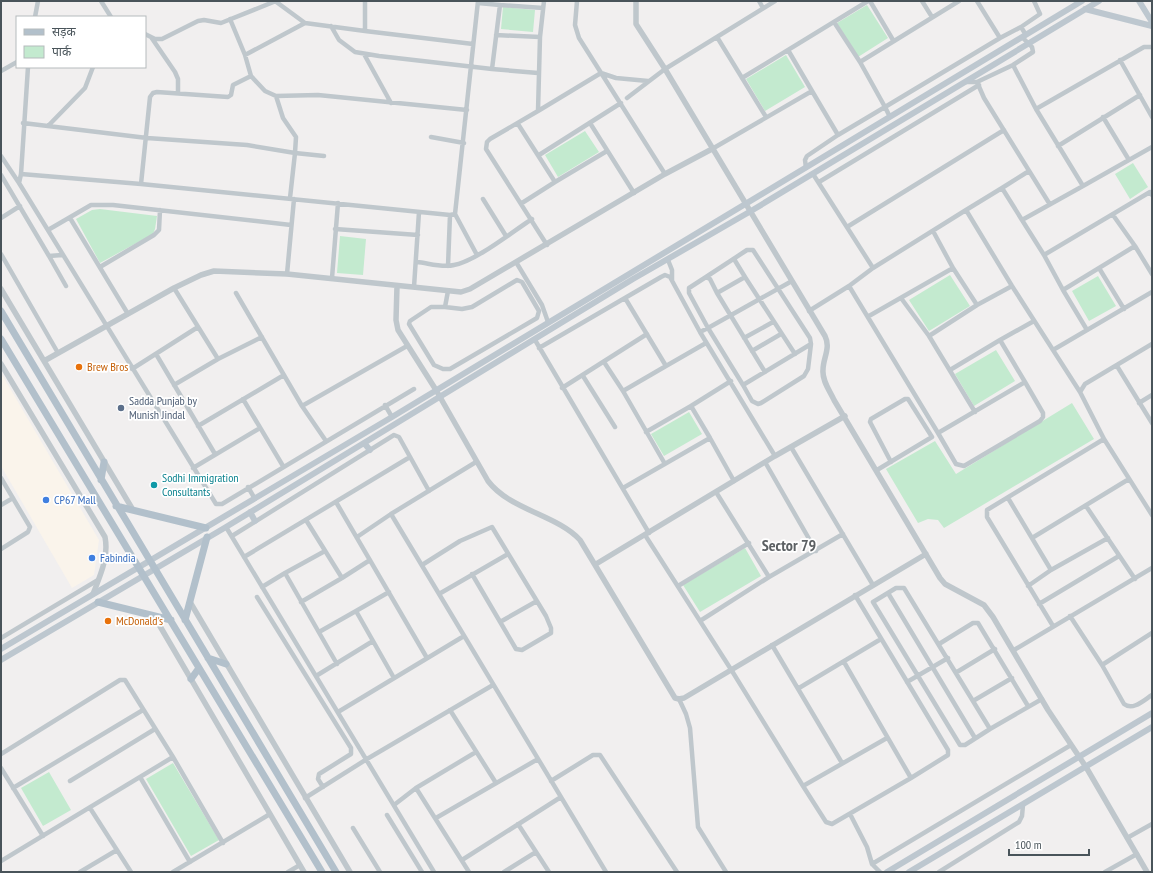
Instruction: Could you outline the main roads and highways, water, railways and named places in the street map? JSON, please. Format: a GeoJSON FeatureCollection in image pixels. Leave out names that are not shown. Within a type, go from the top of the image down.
{"type":"FeatureCollection","features":[{"type":"Feature","properties":{"kind":"main road"},"geometry":{"type":"LineString","coordinates":[[1,649],[138,567],[256,499],[1082,1]]}},
{"type":"Feature","properties":{"kind":"main road"},"geometry":{"type":"LineString","coordinates":[[1,660],[154,568],[226,527],[633,279],[814,174],[1099,1]]}},
{"type":"Feature","properties":{"kind":"main road"},"geometry":{"type":"LineString","coordinates":[[1139,1],[1152,22]]}},
{"type":"Feature","properties":{"kind":"main road"},"geometry":{"type":"LineString","coordinates":[[1085,9],[1152,26]]}},
{"type":"Feature","properties":{"kind":"main road"},"geometry":{"type":"LineString","coordinates":[[1,311],[116,506],[336,872]]}},
{"type":"Feature","properties":{"kind":"main road"},"geometry":{"type":"LineString","coordinates":[[1,339],[322,872]]}},
{"type":"Feature","properties":{"kind":"main road"},"geometry":{"type":"LineString","coordinates":[[364,442],[370,450]]}},
{"type":"Feature","properties":{"kind":"main road"},"geometry":{"type":"LineString","coordinates":[[101,480],[104,462]]}},
{"type":"Feature","properties":{"kind":"main road"},"geometry":{"type":"LineString","coordinates":[[116,506],[206,528]]}},
{"type":"Feature","properties":{"kind":"main road"},"geometry":{"type":"LineString","coordinates":[[250,512],[255,521]]}},
{"type":"Feature","properties":{"kind":"main road"},"geometry":{"type":"LineString","coordinates":[[185,620],[207,537]]}},
{"type":"Feature","properties":{"kind":"main road"},"geometry":{"type":"LineString","coordinates":[[98,602],[171,620]]}},
{"type":"Feature","properties":{"kind":"main road"},"geometry":{"type":"LineString","coordinates":[[208,658],[226,664]]}},
{"type":"Feature","properties":{"kind":"main road"},"geometry":{"type":"LineString","coordinates":[[191,679],[199,668]]}},
{"type":"Feature","properties":{"kind":"main road"},"geometry":{"type":"LineString","coordinates":[[887,872],[1152,713]]}},
{"type":"Feature","properties":{"kind":"main road"},"geometry":{"type":"LineString","coordinates":[[909,872],[1152,727]]}},
{"type":"Feature","properties":{"kind":"place","name":"Brew Bros"},"geometry":{"type":"Point","coordinates":[79,367]}},
{"type":"Feature","properties":{"kind":"place","name":"Sadda Punjab by Munish Jindal"},"geometry":{"type":"Point","coordinates":[121,408]}},
{"type":"Feature","properties":{"kind":"place","name":"Sodhi Immigration Consultants"},"geometry":{"type":"Point","coordinates":[154,485]}},
{"type":"Feature","properties":{"kind":"place","name":"CP67 Mall"},"geometry":{"type":"Point","coordinates":[46,500]}},
{"type":"Feature","properties":{"kind":"place","name":"Fabindia"},"geometry":{"type":"Point","coordinates":[92,558]}},
{"type":"Feature","properties":{"kind":"place","name":"McDonald's"},"geometry":{"type":"Point","coordinates":[108,621]}},
{"type":"Feature","properties":{"kind":"district","name":"Sector 79"},"geometry":{"type":"Point","coordinates":[789,545]}}]}
